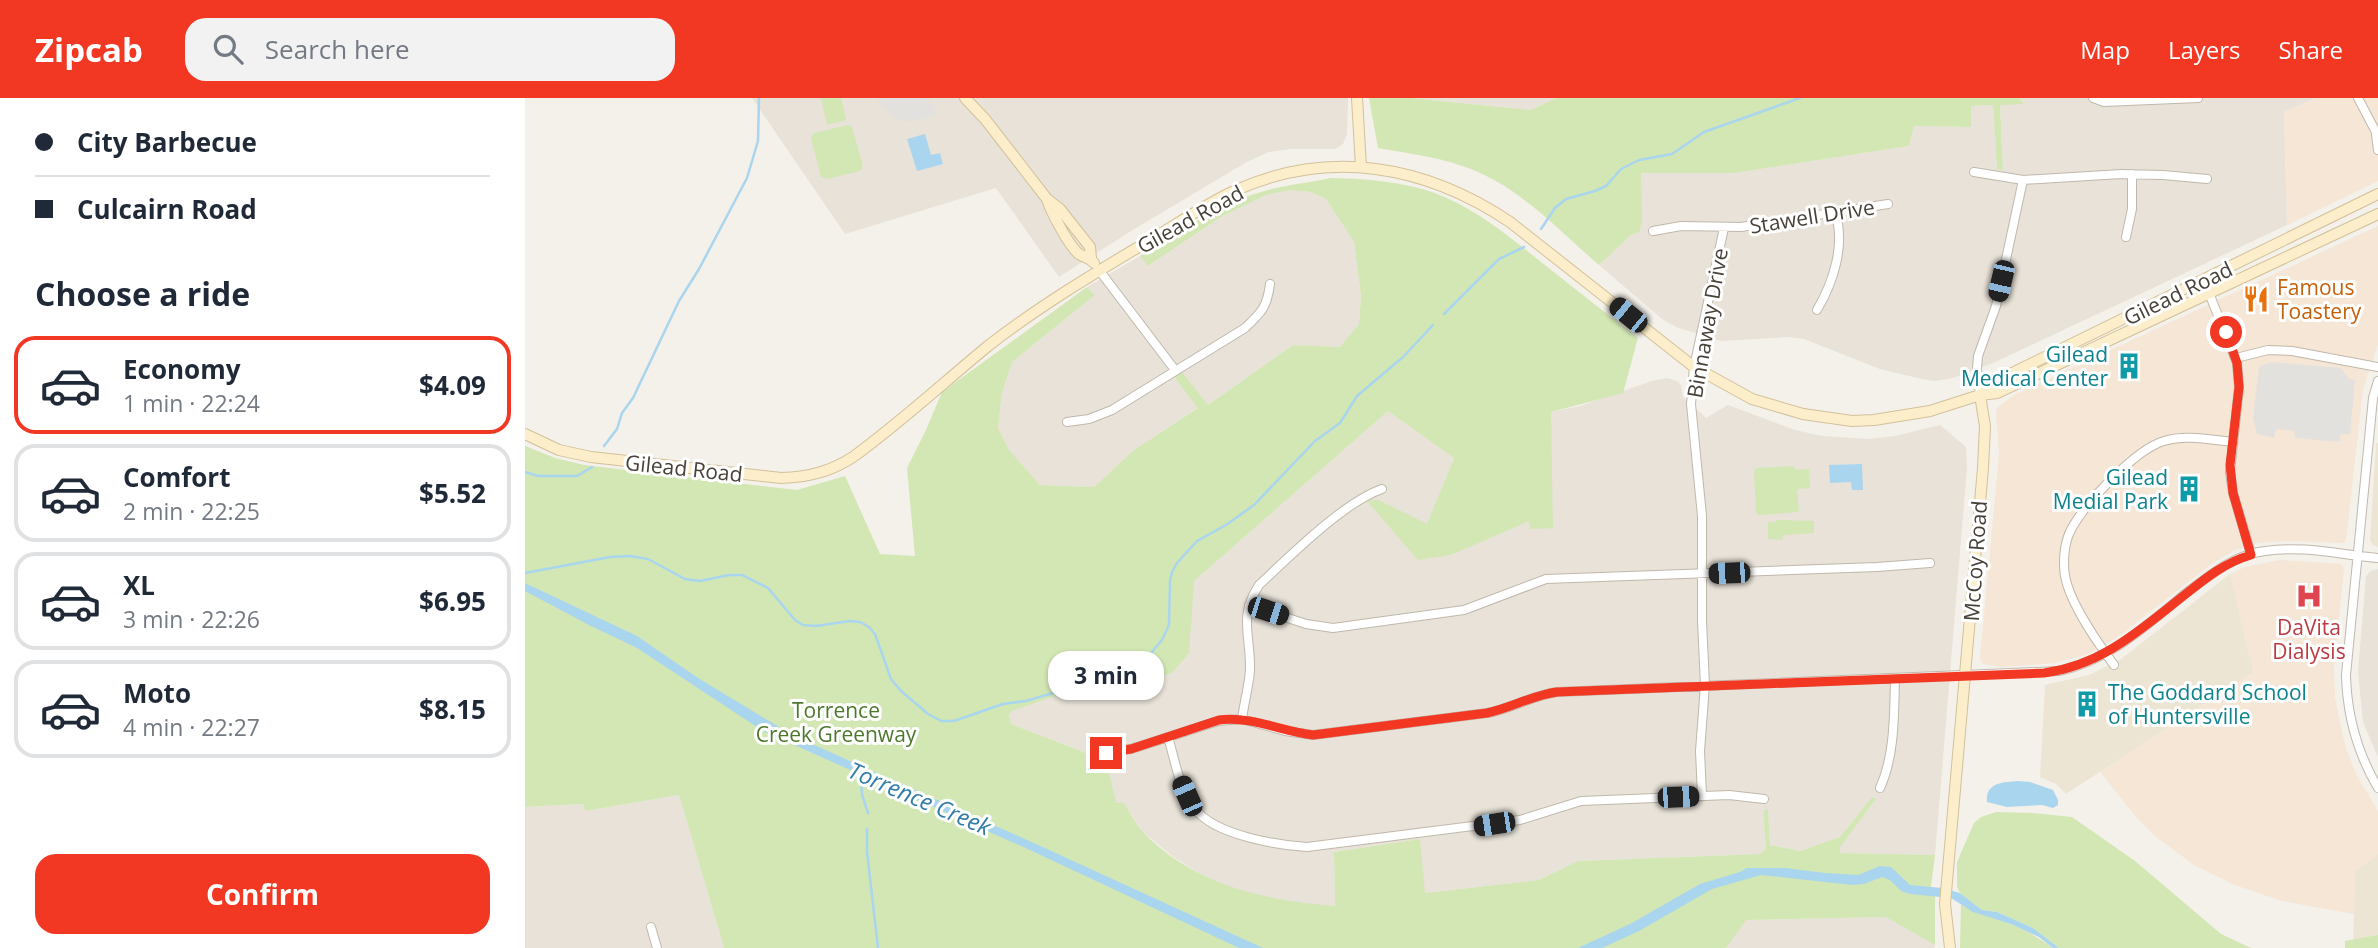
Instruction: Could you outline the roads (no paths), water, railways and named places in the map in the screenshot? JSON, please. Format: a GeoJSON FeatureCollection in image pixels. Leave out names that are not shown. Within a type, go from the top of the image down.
{"type":"FeatureCollection","features":[{"type":"Feature","properties":{"kind":"main road"},"geometry":{"type":"LineString","coordinates":[[965,98],[1090,247],[1091,258],[1100,270]]}},
{"type":"Feature","properties":{"kind":"main road"},"geometry":{"type":"LineString","coordinates":[[1357,98],[1361,167]]}},
{"type":"Feature","properties":{"kind":"main road","name":"Gilead Road"},"geometry":{"type":"LineString","coordinates":[[525,434],[559,450],[590,457],[781,478],[821,473],[853,457],[1014,327],[1100,270],[1234,191],[1285,174],[1322,168],[1361,167],[1402,172],[1447,187],[1489,208],[1694,367],[1731,389],[1772,406],[1851,421],[1905,417],[1980,395],[1997,393],[2378,214]]}},
{"type":"Feature","properties":{"kind":"main road","name":"Gilead Road"},"geometry":{"type":"LineString","coordinates":[[1980,395],[1992,383],[2378,194]]}},
{"type":"Feature","properties":{"kind":"main road","name":"McCoy Road"},"geometry":{"type":"LineString","coordinates":[[1950,948],[1945,904],[1985,426],[1980,395]]}},
{"type":"Feature","properties":{"kind":"street"},"geometry":{"type":"LineString","coordinates":[[2093,98],[2104,102],[2198,98]]}},
{"type":"Feature","properties":{"kind":"street"},"geometry":{"type":"LineString","coordinates":[[2358,98],[2377,136],[2378,150]]}},
{"type":"Feature","properties":{"kind":"street"},"geometry":{"type":"LineString","coordinates":[[1974,172],[2023,180],[2132,174],[2207,179]]}},
{"type":"Feature","properties":{"kind":"street"},"geometry":{"type":"LineString","coordinates":[[2126,237],[2131,209],[2132,174]]}},
{"type":"Feature","properties":{"kind":"street","name":"McCoy Road"},"geometry":{"type":"LineString","coordinates":[[1980,395],[1976,369],[1978,356],[1996,306],[2023,180]]}},
{"type":"Feature","properties":{"kind":"street","name":"Stawell Drive"},"geometry":{"type":"LineString","coordinates":[[1653,231],[1681,226],[1741,228],[1888,204]]}},
{"type":"Feature","properties":{"kind":"street"},"geometry":{"type":"LineString","coordinates":[[1817,310],[1826,293],[1836,258],[1840,235],[1835,213]]}},
{"type":"Feature","properties":{"kind":"street","name":"Binnaway Drive"},"geometry":{"type":"LineString","coordinates":[[1702,796],[1700,751],[1705,685],[1702,516],[1691,404],[1694,367],[1724,228]]}},
{"type":"Feature","properties":{"kind":"street"},"geometry":{"type":"LineString","coordinates":[[1100,270],[1175,370]]}},
{"type":"Feature","properties":{"kind":"street"},"geometry":{"type":"LineString","coordinates":[[1067,422],[1103,414],[1245,328],[1263,310],[1270,284]]}},
{"type":"Feature","properties":{"kind":"street"},"geometry":{"type":"LineString","coordinates":[[2209,293],[2235,358],[2239,387],[2230,465],[2233,493],[2251,555]]}},
{"type":"Feature","properties":{"kind":"street"},"geometry":{"type":"LineString","coordinates":[[2235,358],[2268,350],[2292,351],[2378,367]]}},
{"type":"Feature","properties":{"kind":"street"},"geometry":{"type":"LineString","coordinates":[[2378,381],[2373,398],[2347,658],[2348,699],[2357,742],[2378,788]]}},
{"type":"Feature","properties":{"kind":"street"},"geometry":{"type":"LineString","coordinates":[[2114,665],[2068,589],[2065,552],[2070,533],[2098,494],[2139,454],[2151,446],[2181,438],[2233,442]]}},
{"type":"Feature","properties":{"kind":"street"},"geometry":{"type":"LineString","coordinates":[[1242,719],[1250,670],[1246,631],[1249,605],[1259,585],[1344,511],[1369,493],[1382,489]]}},
{"type":"Feature","properties":{"kind":"street"},"geometry":{"type":"LineString","coordinates":[[1091,753],[1118,751],[1219,720],[1242,719],[1300,734],[1332,734],[1487,713],[1503,710],[1546,693],[1557,692],[2059,671],[2106,654],[2212,573],[2236,559],[2264,551],[2290,549],[2378,558]]}},
{"type":"Feature","properties":{"kind":"street"},"geometry":{"type":"LineString","coordinates":[[1249,605],[1306,624],[1333,628],[1464,610],[1546,579],[1930,563]]}},
{"type":"Feature","properties":{"kind":"street"},"geometry":{"type":"LineString","coordinates":[[1880,788],[1887,768],[1891,742],[1895,679]]}},
{"type":"Feature","properties":{"kind":"street"},"geometry":{"type":"LineString","coordinates":[[1168,737],[1181,782],[1194,808],[1203,818],[1227,829],[1287,846],[1307,847],[1468,828],[1530,817],[1581,800],[1736,795],[1764,799]]}},
{"type":"Feature","properties":{"kind":"street"},"geometry":{"type":"LineString","coordinates":[[651,927],[657,948]]}},
{"type":"Feature","properties":{"kind":"water"},"geometry":{"type":"Polygon","coordinates":[[[925,134],[931,155],[940,153],[943,164],[917,171],[907,139],[925,134]]]}},
{"type":"Feature","properties":{"kind":"water"},"geometry":{"type":"Polygon","coordinates":[[[1862,464],[1863,490],[1852,490],[1851,482],[1830,483],[1829,465],[1862,464]]]}},
{"type":"Feature","properties":{"kind":"water","name":"Torrence Creek"},"geometry":{"type":"Polygon","coordinates":[[[525,583],[637,636],[698,678],[794,736],[1263,948],[1239,948],[1030,850],[763,731],[637,648],[525,591],[525,583]]]}},
{"type":"Feature","properties":{"kind":"water"},"geometry":{"type":"Polygon","coordinates":[[[2018,781],[2053,790],[2058,805],[2053,808],[2042,805],[2007,807],[1987,802],[1992,787],[2018,781]]]}},
{"type":"Feature","properties":{"kind":"water"},"geometry":{"type":"Polygon","coordinates":[[[1880,866],[1891,867],[1910,885],[1960,893],[1982,910],[1997,912],[2033,928],[2059,948],[2053,948],[2039,937],[2011,924],[1973,912],[1951,898],[1910,894],[1901,891],[1890,880],[1882,877],[1864,884],[1852,885],[1761,875],[1712,889],[1639,931],[1602,948],[1578,948],[1632,923],[1700,884],[1747,868],[1785,868],[1858,875],[1880,866]]]}},
{"type":"Feature","properties":{"kind":"waterway"},"geometry":{"type":"LineString","coordinates":[[604,446],[617,429],[622,413],[633,398],[679,301],[747,178],[758,141],[759,98]]}},
{"type":"Feature","properties":{"kind":"waterway"},"geometry":{"type":"LineString","coordinates":[[1541,229],[1555,208],[1566,199],[1606,186],[1621,169],[1639,160],[1672,154],[1704,132],[1800,98]]}},
{"type":"Feature","properties":{"kind":"waterway"},"geometry":{"type":"LineString","coordinates":[[1444,314],[1499,259],[1524,247]]}},
{"type":"Feature","properties":{"kind":"waterway"},"geometry":{"type":"LineString","coordinates":[[525,573],[610,557],[630,556],[648,559],[685,579],[700,581],[742,575],[768,588],[795,620],[803,625],[850,621],[869,627],[875,634],[891,679],[901,691],[928,714],[941,721],[954,721],[1003,704],[1026,701],[1073,687],[1136,663],[1151,653],[1162,640],[1169,625],[1170,581],[1177,563],[1197,541],[1254,505],[1315,441],[1340,423],[1357,396],[1403,357],[1433,325]]}},
{"type":"Feature","properties":{"kind":"waterway"},"geometry":{"type":"LineString","coordinates":[[525,472],[538,476],[577,476],[592,467]]}},
{"type":"Feature","properties":{"kind":"waterway","name":"Torrence Creek"},"geometry":{"type":"LineString","coordinates":[[861,776],[862,795],[868,813]]}},
{"type":"Feature","properties":{"kind":"waterway"},"geometry":{"type":"LineString","coordinates":[[867,829],[867,852],[878,948]]}},
{"type":"Feature","properties":{"kind":"place","name":"Famous Toastery"},"geometry":{"type":"Point","coordinates":[2256,299]}},
{"type":"Feature","properties":{"kind":"place","name":"Gilead Medical Center"},"geometry":{"type":"Point","coordinates":[2129,366]}},
{"type":"Feature","properties":{"kind":"place","name":"Gilead Medial Park"},"geometry":{"type":"Point","coordinates":[2189,489]}},
{"type":"Feature","properties":{"kind":"place","name":"DaVita Dialysis"},"geometry":{"type":"Point","coordinates":[2309,596]}},
{"type":"Feature","properties":{"kind":"place","name":"The Goddard School of Huntersville"},"geometry":{"type":"Point","coordinates":[2087,704]}},
{"type":"Feature","properties":{"kind":"park label","name":"Torrence Creek Greenway"},"geometry":{"type":"Point","coordinates":[836,722]}}]}
